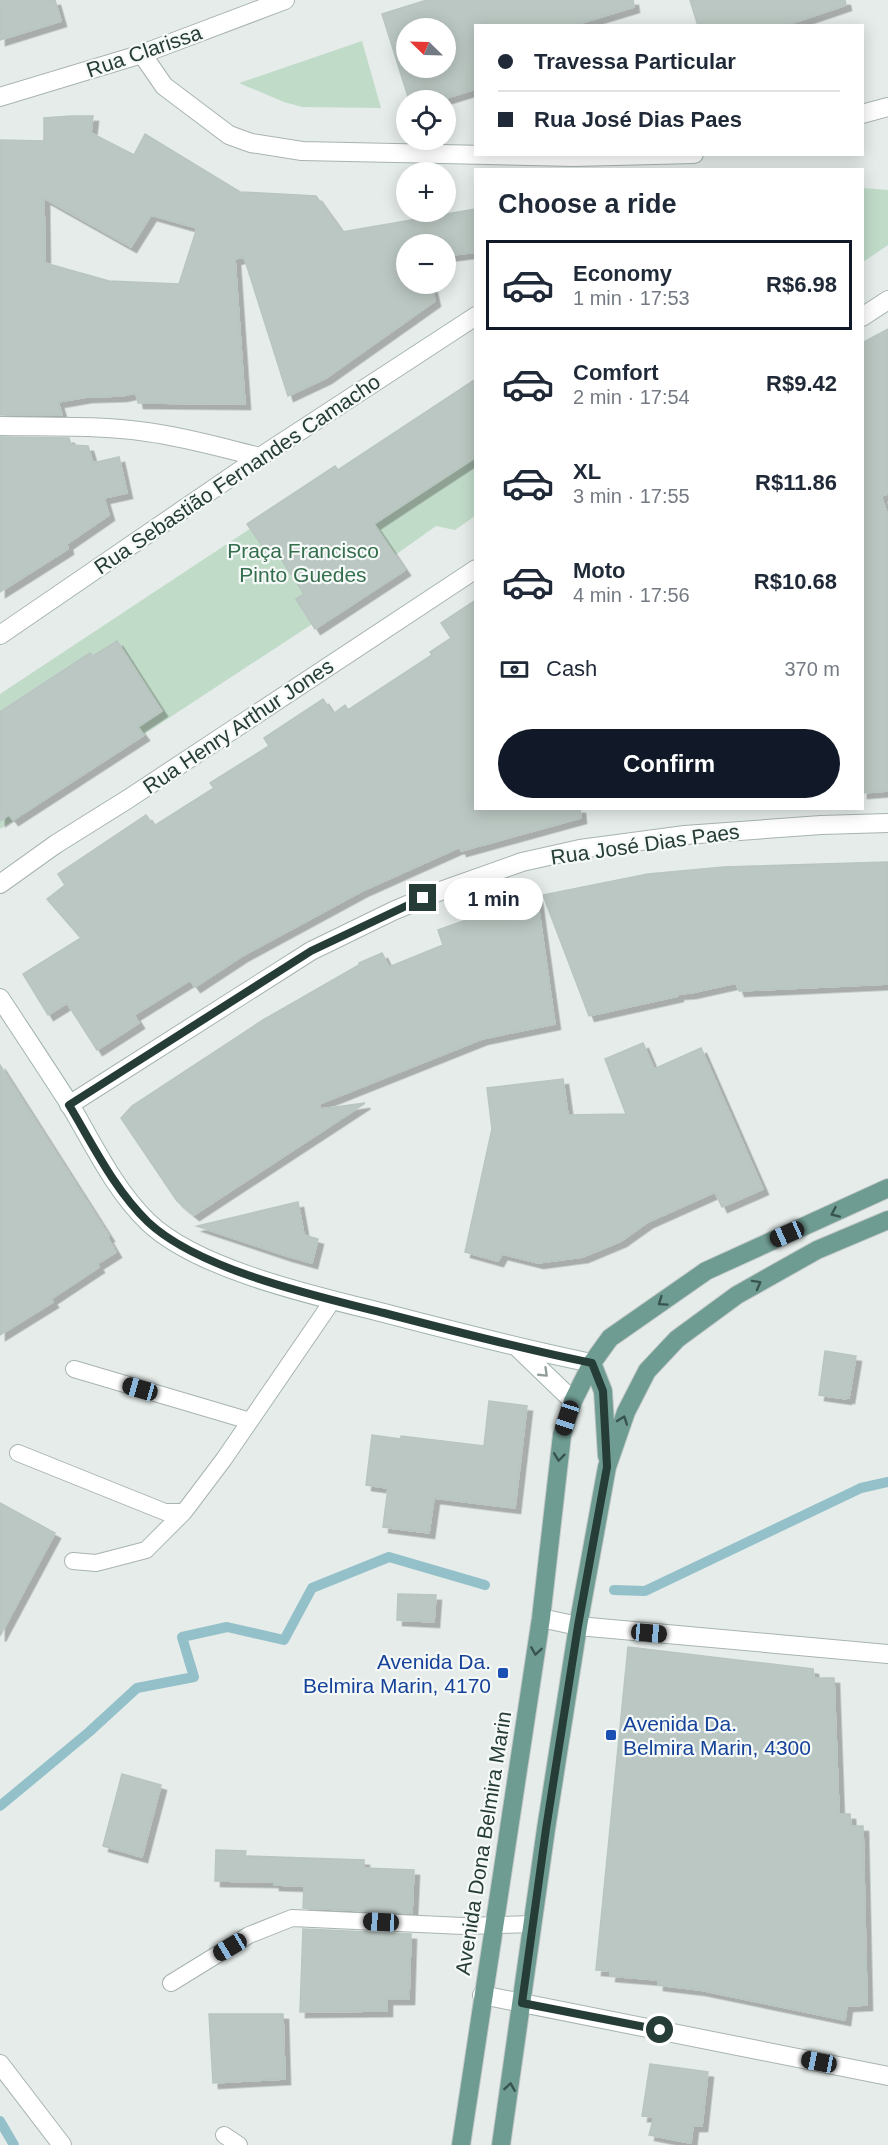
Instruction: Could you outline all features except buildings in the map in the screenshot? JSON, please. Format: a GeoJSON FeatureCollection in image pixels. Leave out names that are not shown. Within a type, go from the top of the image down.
{"type":"FeatureCollection","features":[{"type":"Feature","properties":{"kind":"main road","name":"Avenida Dona Belmira Marin"},"geometry":{"type":"LineString","coordinates":[[461,2145],[541,1618],[562,1435],[573,1401],[592,1363],[610,1338],[706,1271],[888,1188]]}},
{"type":"Feature","properties":{"kind":"main road"},"geometry":{"type":"LineString","coordinates":[[501,2145],[546,1829],[578,1626],[607,1467],[626,1412],[646,1371],[677,1339],[747,1289],[817,1250],[888,1220]]}},
{"type":"Feature","properties":{"kind":"main road"},"geometry":{"type":"LineString","coordinates":[[592,1363],[603,1391],[607,1467]]}},
{"type":"Feature","properties":{"kind":"street","name":"Rua Clarissa"},"geometry":{"type":"LineString","coordinates":[[0,97],[142,54],[285,0]]}},
{"type":"Feature","properties":{"kind":"street"},"geometry":{"type":"LineString","coordinates":[[142,54],[164,86],[229,135],[251,143],[271,148],[302,151],[474,155]]}},
{"type":"Feature","properties":{"kind":"street"},"geometry":{"type":"LineString","coordinates":[[864,113],[888,107]]}},
{"type":"Feature","properties":{"kind":"street"},"geometry":{"type":"LineString","coordinates":[[684,168],[700,156]]}},
{"type":"Feature","properties":{"kind":"street"},"geometry":{"type":"LineString","coordinates":[[864,315],[888,300]]}},
{"type":"Feature","properties":{"kind":"street","name":"Rua Sebastião Fernandes Camacho"},"geometry":{"type":"LineString","coordinates":[[0,635],[260,457],[474,317]]}},
{"type":"Feature","properties":{"kind":"street"},"geometry":{"type":"LineString","coordinates":[[0,426],[97,427],[148,432],[190,439],[260,457]]}},
{"type":"Feature","properties":{"kind":"street","name":"Rua Henry Arthur Jones"},"geometry":{"type":"LineString","coordinates":[[0,884],[56,844],[474,570]]}},
{"type":"Feature","properties":{"kind":"street","name":"Rua José Dias Paes"},"geometry":{"type":"LineString","coordinates":[[69,1105],[311,951],[438,892],[522,862],[580,849],[819,817],[888,823]]}},
{"type":"Feature","properties":{"kind":"street"},"geometry":{"type":"LineString","coordinates":[[0,998],[119,1188],[148,1222],[171,1240],[235,1270],[285,1287],[592,1363]]}},
{"type":"Feature","properties":{"kind":"street"},"geometry":{"type":"LineString","coordinates":[[514,1345],[573,1401]]}},
{"type":"Feature","properties":{"kind":"street"},"geometry":{"type":"LineString","coordinates":[[541,1618],[578,1626],[888,1654]]}},
{"type":"Feature","properties":{"kind":"street"},"geometry":{"type":"LineString","coordinates":[[482,1995],[888,2076]]}},
{"type":"Feature","properties":{"kind":"street"},"geometry":{"type":"LineString","coordinates":[[0,2064],[62,2145]]}},
{"type":"Feature","properties":{"kind":"lane"},"geometry":{"type":"LineString","coordinates":[[73,1561],[96,1563],[146,1550],[184,1512],[333,1300]]}},
{"type":"Feature","properties":{"kind":"lane"},"geometry":{"type":"LineString","coordinates":[[74,1369],[250,1421]]}},
{"type":"Feature","properties":{"kind":"lane"},"geometry":{"type":"LineString","coordinates":[[18,1453],[165,1512],[184,1512]]}},
{"type":"Feature","properties":{"kind":"lane"},"geometry":{"type":"LineString","coordinates":[[171,1983],[249,1935],[292,1918],[493,1926],[533,1924]]}},
{"type":"Feature","properties":{"kind":"lane"},"geometry":{"type":"LineString","coordinates":[[224,2135],[239,2145]]}},
{"type":"Feature","properties":{"kind":"green space"},"geometry":{"type":"Polygon","coordinates":[[[362,41],[381,108],[302,107],[239,83],[362,41]]]}},
{"type":"Feature","properties":{"kind":"green space"},"geometry":{"type":"Polygon","coordinates":[[[864,188],[888,190],[888,245],[864,261],[864,188]]]}},
{"type":"Feature","properties":{"kind":"green space","name":"Praça Francisco Pinto Guedes"},"geometry":{"type":"Polygon","coordinates":[[[474,381],[474,517],[455,530],[436,526],[391,558],[338,607],[0,829],[0,694],[474,381]]]}},
{"type":"Feature","properties":{"kind":"waterway"},"geometry":{"type":"LineString","coordinates":[[614,1590],[645,1591],[861,1488],[888,1482]]}},
{"type":"Feature","properties":{"kind":"waterway"},"geometry":{"type":"LineString","coordinates":[[0,1806],[89,1732],[137,1688],[194,1677],[182,1637],[227,1627],[284,1640],[312,1588],[389,1557],[485,1585]]}},
{"type":"Feature","properties":{"kind":"waterway"},"geometry":{"type":"LineString","coordinates":[[0,2121],[14,2145]]}},
{"type":"Feature","properties":{"kind":"place","name":"Avenida Da. Belmira Marin, 4170"},"geometry":{"type":"Point","coordinates":[503,1673]}},
{"type":"Feature","properties":{"kind":"place","name":"Avenida Da. Belmira Marin, 4300"},"geometry":{"type":"Point","coordinates":[611,1735]}},
{"type":"Feature","properties":{"kind":"route"},"geometry":{"type":"LineString","coordinates":[[423,898],[311,951],[69,1105],[119,1188],[148,1222],[171,1240],[197,1254],[285,1287],[436,1327],[592,1363],[603,1391],[607,1467],[578,1626],[546,1829],[522,2003],[660,2030]]}}]}
